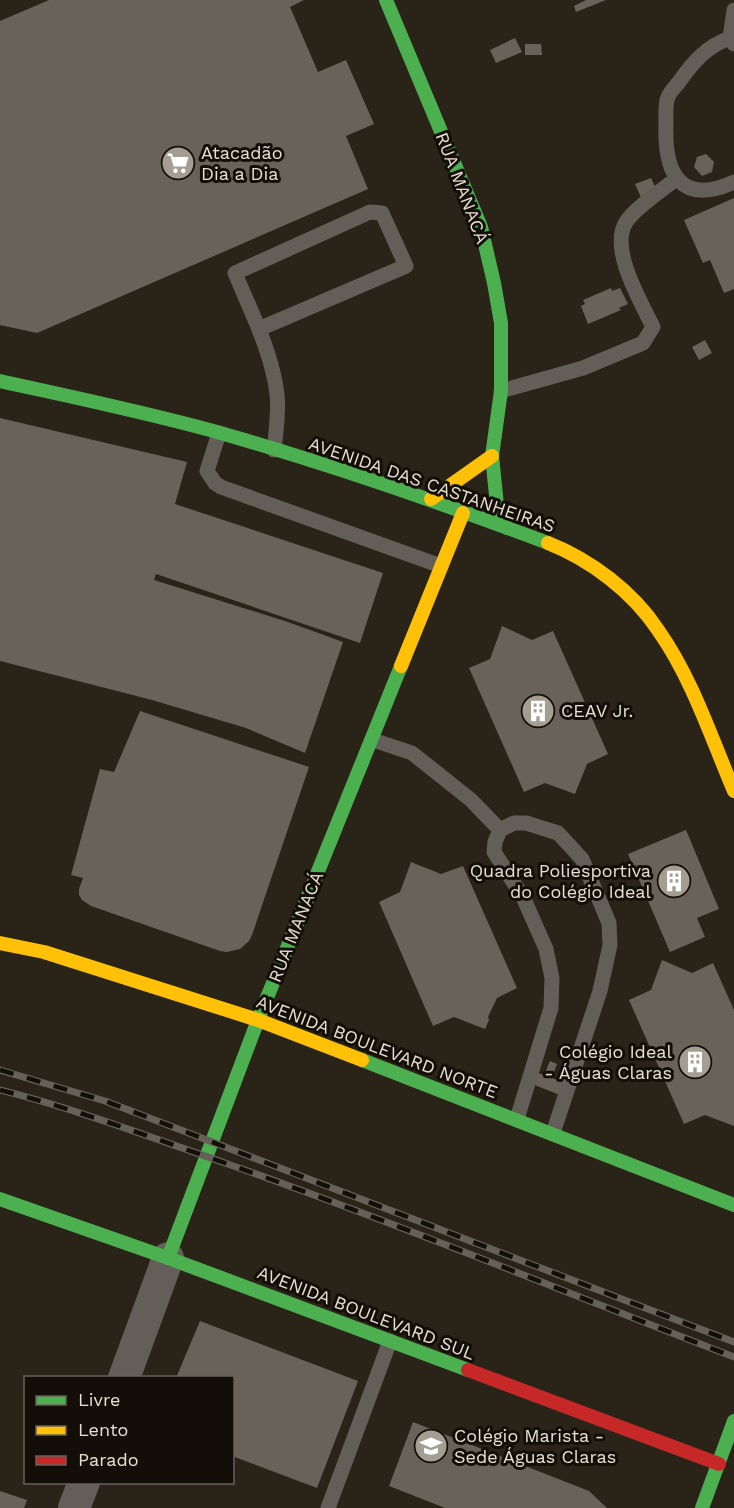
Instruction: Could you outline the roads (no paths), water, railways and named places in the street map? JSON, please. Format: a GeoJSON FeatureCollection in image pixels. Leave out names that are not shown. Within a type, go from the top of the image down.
{"type":"FeatureCollection","features":[{"type":"Feature","properties":{"kind":"street","name":"RUA MANACÁ"},"geometry":{"type":"LineString","coordinates":[[386,0],[481,227],[494,283],[501,323],[501,391],[492,456],[497,506],[507,528]]}},
{"type":"Feature","properties":{"kind":"street","name":"AVENIDA DAS CASTANHEIRAS"},"geometry":{"type":"LineString","coordinates":[[0,381],[156,416],[219,433],[431,500],[563,549],[600,571],[635,602],[658,629],[681,668],[733,788]]}},
{"type":"Feature","properties":{"kind":"street"},"geometry":{"type":"LineString","coordinates":[[431,500],[466,477],[492,456]]}},
{"type":"Feature","properties":{"kind":"street","name":"RUA MANACÁ"},"geometry":{"type":"LineString","coordinates":[[124,1376],[258,1020],[463,513]]}},
{"type":"Feature","properties":{"kind":"street","name":"AVENIDA BOULEVARD NORTE"},"geometry":{"type":"LineString","coordinates":[[0,943],[44,952],[258,1020],[734,1205]]}},
{"type":"Feature","properties":{"kind":"street","name":"AVENIDA BOULEVARD SUL"},"geometry":{"type":"LineString","coordinates":[[0,1199],[721,1458]]}},
{"type":"Feature","properties":{"kind":"street"},"geometry":{"type":"LineString","coordinates":[[702,1508],[734,1421]]}},
{"type":"Feature","properties":{"kind":"street"},"geometry":{"type":"LineString","coordinates":[[74,1508],[83,1484]]}},
{"type":"Feature","properties":{"kind":"lane"},"geometry":{"type":"LineString","coordinates":[[734,10],[732,41],[717,43],[693,61],[667,98],[668,159],[676,179],[692,190],[717,190],[734,182]]}},
{"type":"Feature","properties":{"kind":"lane"},"geometry":{"type":"LineString","coordinates":[[501,391],[583,368],[643,343],[653,327],[627,273],[620,244],[626,223],[676,179]]}},
{"type":"Feature","properties":{"kind":"lane"},"geometry":{"type":"LineString","coordinates":[[259,329],[406,266],[382,213],[370,212],[235,273],[259,329],[272,368],[277,394],[274,450]]}},
{"type":"Feature","properties":{"kind":"lane"},"geometry":{"type":"LineString","coordinates":[[219,433],[207,471],[215,483],[221,487],[441,566]]}},
{"type":"Feature","properties":{"kind":"lane"},"geometry":{"type":"LineString","coordinates":[[373,740],[412,753],[471,800],[500,830]]}},
{"type":"Feature","properties":{"kind":"lane"},"geometry":{"type":"LineString","coordinates":[[517,1119],[551,1008],[552,978],[546,949],[523,897],[494,852],[500,830],[514,823],[526,823],[558,833],[582,859],[609,924],[610,945],[600,991],[553,1133]]}},
{"type":"Feature","properties":{"kind":"lane"},"geometry":{"type":"LineString","coordinates":[[328,1508],[390,1341]]}},
{"type":"Feature","properties":{"kind":"railway"},"geometry":{"type":"LineString","coordinates":[[0,1070],[105,1101],[734,1342]]}},
{"type":"Feature","properties":{"kind":"railway"},"geometry":{"type":"LineString","coordinates":[[0,1090],[113,1124],[289,1186],[734,1357]]}},
{"type":"Feature","properties":{"kind":"place","name":"Atacadão Dia a Dia"},"geometry":{"type":"Point","coordinates":[178,163]}},
{"type":"Feature","properties":{"kind":"place","name":"CEAV Jr."},"geometry":{"type":"Point","coordinates":[538,711]}},
{"type":"Feature","properties":{"kind":"place","name":"Quadra Poliesportiva do Colégio Ideal"},"geometry":{"type":"Point","coordinates":[674,881]}},
{"type":"Feature","properties":{"kind":"place","name":"Colégio Ideal - Águas Claras"},"geometry":{"type":"Point","coordinates":[695,1062]}},
{"type":"Feature","properties":{"kind":"place","name":"Colégio Marista - Sede Águas Claras"},"geometry":{"type":"Point","coordinates":[431,1446]}}]}
